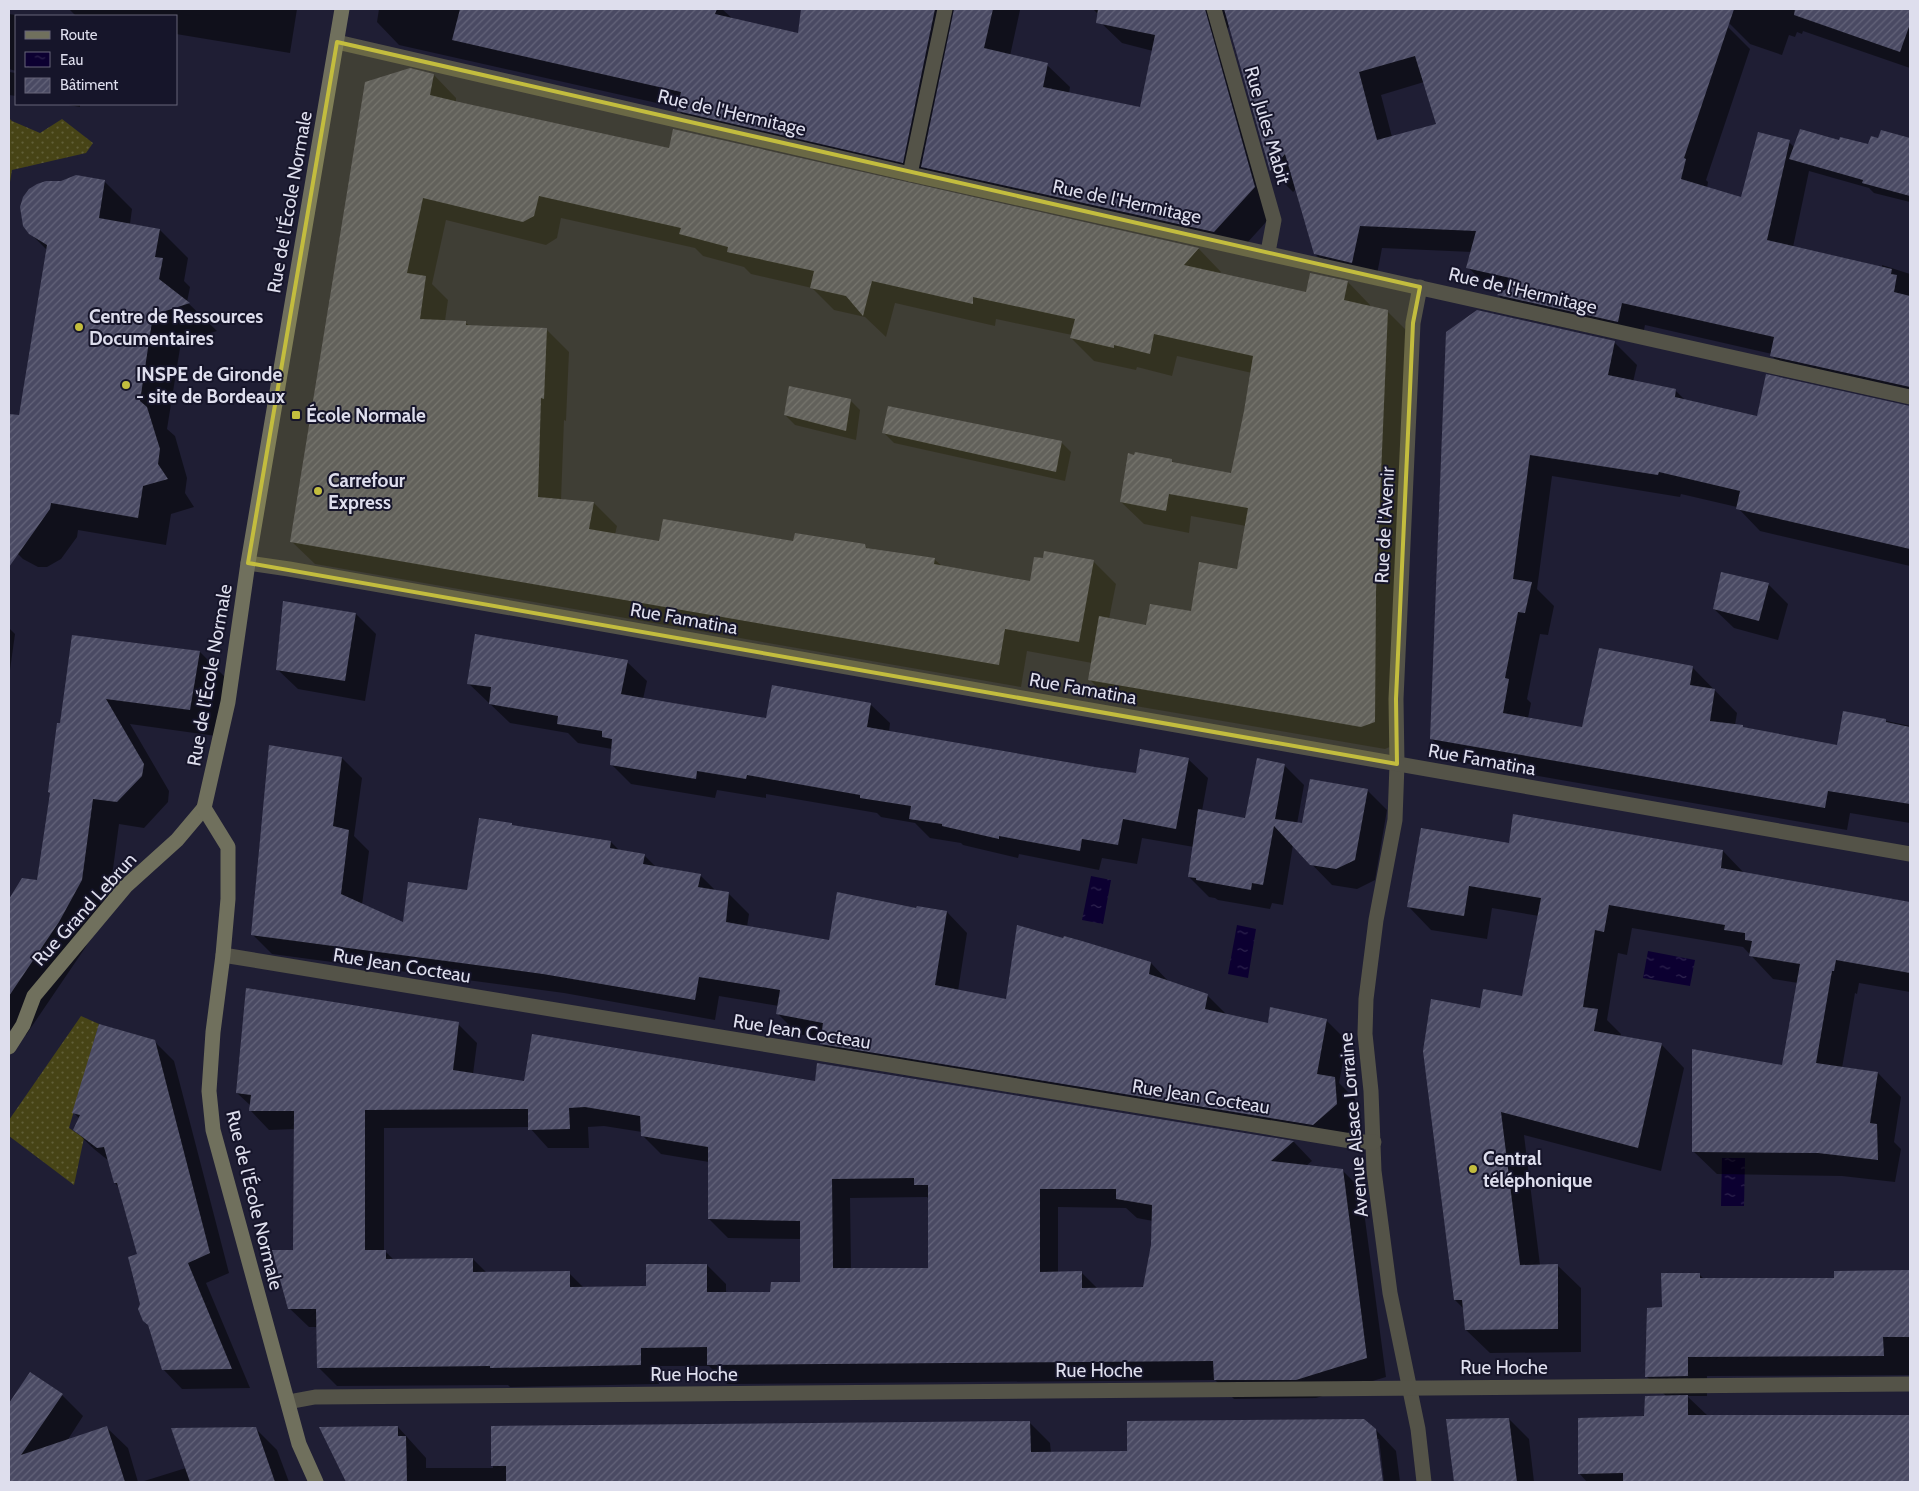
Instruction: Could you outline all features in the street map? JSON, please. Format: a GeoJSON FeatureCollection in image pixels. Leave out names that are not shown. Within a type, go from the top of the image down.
{"type":"FeatureCollection","features":[{"type":"Feature","properties":{"kind":"main road","name":"Rue de l'École Normale"},"geometry":{"type":"LineString","coordinates":[[316,1482],[299,1444],[213,1130],[209,1091],[228,899],[228,847],[204,808],[228,702],[248,563],[342,9]]}},
{"type":"Feature","properties":{"kind":"main road","name":"Rue Grand Lebrun"},"geometry":{"type":"LineString","coordinates":[[9,1047],[23,1025],[34,996],[126,886],[177,840],[204,808]]}},
{"type":"Feature","properties":{"kind":"street"},"geometry":{"type":"LineString","coordinates":[[910,174],[945,9]]}},
{"type":"Feature","properties":{"kind":"street","name":"Rue Jules Mabit"},"geometry":{"type":"LineString","coordinates":[[1214,9],[1274,220],[1268,252]]}},
{"type":"Feature","properties":{"kind":"street","name":"Rue de l'Hermitage"},"geometry":{"type":"LineString","coordinates":[[336,42],[910,174],[1268,252],[1420,288],[1910,397]]}},
{"type":"Feature","properties":{"kind":"street","name":"Rue de l'Avenir"},"geometry":{"type":"LineString","coordinates":[[1397,764],[1396,699],[1413,323],[1420,288]]}},
{"type":"Feature","properties":{"kind":"street","name":"Rue Famatina"},"geometry":{"type":"LineString","coordinates":[[248,563],[1910,854]]}},
{"type":"Feature","properties":{"kind":"street","name":"Avenue Alsace Lorraine"},"geometry":{"type":"LineString","coordinates":[[1397,764],[1395,820],[1376,920],[1366,999],[1365,1034],[1371,1091],[1374,1171],[1390,1293],[1418,1429],[1424,1482]]}},
{"type":"Feature","properties":{"kind":"street","name":"Rue Jean Cocteau"},"geometry":{"type":"LineString","coordinates":[[223,955],[1357,1142],[1374,1142]]}},
{"type":"Feature","properties":{"kind":"street","name":"Rue Hoche"},"geometry":{"type":"LineString","coordinates":[[288,1402],[314,1397],[1910,1384]]}},
{"type":"Feature","properties":{"kind":"highlighted area"},"geometry":{"type":"Polygon","coordinates":[[[337,42],[1420,287],[1413,323],[1396,699],[1397,764],[248,563],[337,42]]]}},
{"type":"Feature","properties":{"kind":"shaded area"},"geometry":{"type":"Polygon","coordinates":[[[9,118],[40,133],[62,119],[93,143],[86,153],[12,170],[9,188],[9,118]]]}},
{"type":"Feature","properties":{"kind":"shaded area"},"geometry":{"type":"Polygon","coordinates":[[[81,1016],[99,1024],[69,1128],[84,1138],[74,1185],[9,1136],[9,1120],[81,1016]]]}},
{"type":"Feature","properties":{"kind":"water"},"geometry":{"type":"Polygon","coordinates":[[[1091,876],[1111,880],[1103,924],[1082,920],[1091,876]]]}},
{"type":"Feature","properties":{"kind":"water"},"geometry":{"type":"Polygon","coordinates":[[[1237,925],[1256,929],[1248,978],[1228,974],[1237,925]]]}},
{"type":"Feature","properties":{"kind":"water"},"geometry":{"type":"Polygon","coordinates":[[[1648,951],[1695,960],[1690,986],[1643,978],[1648,951]]]}},
{"type":"Feature","properties":{"kind":"water"},"geometry":{"type":"Polygon","coordinates":[[[1722,1158],[1745,1158],[1744,1206],[1721,1206],[1722,1158]]]}},
{"type":"Feature","properties":{"kind":"building"},"geometry":{"type":"Polygon","coordinates":[[[460,9],[717,9],[715,14],[798,33],[801,9],[935,9],[903,163],[677,111],[681,92],[452,40],[460,9]]]}},
{"type":"Feature","properties":{"kind":"building"},"geometry":{"type":"Polygon","coordinates":[[[954,9],[993,9],[984,48],[1048,63],[1043,87],[1140,107],[1155,35],[1096,23],[1098,9],[1205,9],[1255,187],[1214,232],[921,167],[954,9]]]}},
{"type":"Feature","properties":{"kind":"building"},"geometry":{"type":"Polygon","coordinates":[[[1224,9],[1734,9],[1684,158],[1686,159],[1681,179],[1741,197],[1758,132],[1790,140],[1767,240],[1892,269],[1891,274],[1897,275],[1894,292],[1910,296],[1910,387],[1770,356],[1774,337],[1622,303],[1618,322],[1497,295],[1519,280],[1466,268],[1476,231],[1360,226],[1352,263],[1314,254],[1285,154],[1270,171],[1224,9]],[[1415,56],[1359,72],[1377,140],[1436,124],[1415,56]]]}},
{"type":"Feature","properties":{"kind":"building"},"geometry":{"type":"Polygon","coordinates":[[[1795,9],[1910,9],[1910,24],[1900,52],[1794,15],[1795,9]]]}},
{"type":"Feature","properties":{"kind":"building"},"geometry":{"type":"Polygon","coordinates":[[[410,68],[434,74],[430,95],[459,102],[669,148],[673,129],[1199,248],[1184,265],[1306,292],[1310,273],[1348,281],[1344,300],[1388,310],[1376,592],[1375,722],[1361,727],[1088,680],[1099,616],[1146,625],[1150,604],[1191,611],[1199,562],[1237,569],[1248,508],[1169,494],[1166,511],[1120,502],[1128,453],[1134,455],[1135,452],[1172,459],[1172,462],[1231,473],[1253,356],[1154,334],[1150,354],[1114,345],[1114,348],[1070,338],[1075,319],[973,297],[973,304],[872,281],[863,316],[846,296],[810,288],[814,271],[727,252],[728,247],[679,234],[681,228],[539,196],[534,216],[523,222],[423,198],[407,273],[426,276],[420,319],[466,321],[466,325],[547,328],[544,399],[541,398],[538,497],[594,502],[589,529],[659,541],[663,519],[793,541],[795,533],[865,544],[866,548],[935,558],[934,564],[1030,581],[1034,557],[1043,558],[1044,551],[1094,560],[1079,642],[1005,629],[999,665],[290,542],[365,82],[410,68]]]}},
{"type":"Feature","properties":{"kind":"building"},"geometry":{"type":"Polygon","coordinates":[[[1800,129],[1839,140],[1840,137],[1868,144],[1871,136],[1878,138],[1881,130],[1910,138],[1910,196],[1862,183],[1863,180],[1789,159],[1800,129]]]}},
{"type":"Feature","properties":{"kind":"building"},"geometry":{"type":"Polygon","coordinates":[[[76,175],[105,180],[99,218],[160,229],[155,257],[163,258],[159,279],[190,303],[153,315],[140,401],[147,407],[160,449],[158,464],[168,479],[143,486],[138,518],[51,503],[50,509],[9,567],[9,414],[19,415],[47,245],[29,234],[23,226],[20,207],[23,197],[29,189],[37,184],[46,181],[61,181],[76,175]]]}},
{"type":"Feature","properties":{"kind":"building"},"geometry":{"type":"Polygon","coordinates":[[[1477,310],[1615,341],[1608,375],[1676,389],[1675,397],[1757,416],[1766,374],[1910,406],[1910,549],[1736,509],[1740,491],[1659,472],[1658,475],[1530,455],[1513,579],[1532,582],[1525,613],[1518,612],[1505,678],[1509,679],[1503,713],[1582,727],[1599,648],[1693,666],[1690,685],[1715,689],[1710,721],[1743,725],[1743,727],[1837,745],[1843,711],[1886,719],[1886,722],[1910,727],[1910,804],[1828,791],[1825,808],[1430,739],[1446,332],[1477,310]]]}},
{"type":"Feature","properties":{"kind":"building"},"geometry":{"type":"Polygon","coordinates":[[[789,386],[851,399],[846,431],[784,415],[789,386]]]}},
{"type":"Feature","properties":{"kind":"building"},"geometry":{"type":"Polygon","coordinates":[[[888,406],[1062,441],[1056,472],[882,433],[888,406]]]}},
{"type":"Feature","properties":{"kind":"building"},"geometry":{"type":"Polygon","coordinates":[[[1721,572],[1769,583],[1759,621],[1713,609],[1721,572]]]}},
{"type":"Feature","properties":{"kind":"building"},"geometry":{"type":"Polygon","coordinates":[[[283,601],[356,613],[345,681],[276,670],[283,601]]]}},
{"type":"Feature","properties":{"kind":"building"},"geometry":{"type":"Polygon","coordinates":[[[475,634],[628,660],[621,694],[766,718],[772,685],[871,703],[867,727],[1095,767],[1136,773],[1140,749],[1189,758],[1176,829],[1123,819],[1118,845],[1082,839],[1080,851],[999,836],[999,839],[942,826],[942,824],[909,819],[911,806],[860,798],[860,795],[747,775],[746,779],[697,771],[696,779],[610,765],[612,739],[602,737],[602,731],[557,724],[558,716],[489,704],[491,687],[467,684],[475,634]]]}},
{"type":"Feature","properties":{"kind":"building"},"geometry":{"type":"Polygon","coordinates":[[[72,635],[200,651],[190,710],[106,699],[144,764],[142,776],[117,802],[93,799],[82,880],[59,922],[9,996],[9,899],[22,878],[37,880],[50,793],[48,792],[57,723],[60,723],[72,635]]]}},
{"type":"Feature","properties":{"kind":"building"},"geometry":{"type":"Polygon","coordinates":[[[269,745],[342,757],[333,826],[349,830],[341,894],[403,922],[408,882],[467,890],[479,818],[611,841],[610,848],[645,854],[643,864],[701,874],[698,887],[729,892],[726,922],[829,940],[837,892],[916,908],[917,906],[947,911],[935,985],[1006,999],[1017,925],[1063,938],[1064,936],[1151,962],[1149,974],[1208,994],[1205,1009],[1268,1023],[1270,1007],[1327,1019],[1317,1074],[1335,1077],[1337,1104],[1313,1125],[820,1044],[823,1023],[776,1014],[780,990],[699,977],[695,1000],[543,974],[251,935],[269,745]]]}},
{"type":"Feature","properties":{"kind":"building"},"geometry":{"type":"Polygon","coordinates":[[[1257,758],[1285,764],[1275,819],[1302,823],[1310,779],[1368,789],[1355,860],[1336,869],[1310,865],[1274,826],[1263,885],[1252,883],[1251,890],[1188,877],[1198,809],[1245,818],[1257,758]]]}},
{"type":"Feature","properties":{"kind":"building"},"geometry":{"type":"Polygon","coordinates":[[[1513,814],[1723,850],[1721,868],[1910,902],[1910,973],[1836,960],[1834,971],[1832,971],[1816,1063],[1878,1072],[1870,1123],[1877,1124],[1878,1160],[1818,1153],[1692,1152],[1692,1049],[1782,1065],[1800,964],[1749,956],[1752,941],[1745,940],[1745,933],[1724,930],[1725,925],[1609,905],[1604,932],[1595,930],[1583,1007],[1598,1009],[1594,1031],[1662,1043],[1638,1148],[1501,1112],[1520,1265],[1558,1264],[1558,1329],[1465,1330],[1462,1300],[1454,1300],[1423,1051],[1431,999],[1480,1008],[1483,989],[1522,996],[1541,898],[1469,886],[1464,916],[1407,907],[1421,828],[1509,843],[1513,814]]]}},
{"type":"Feature","properties":{"kind":"building"},"geometry":{"type":"Polygon","coordinates":[[[246,988],[459,1022],[453,1070],[524,1081],[532,1034],[815,1081],[817,1063],[1294,1141],[1271,1161],[1343,1169],[1367,1358],[1296,1380],[1214,1380],[1213,1361],[707,1365],[707,1347],[641,1348],[641,1365],[490,1368],[490,1366],[317,1368],[316,1309],[288,1309],[272,1250],[293,1250],[294,1111],[249,1111],[251,1095],[236,1093],[246,988]],[[585,1107],[569,1108],[570,1129],[528,1130],[528,1109],[365,1110],[365,1250],[386,1250],[386,1259],[473,1258],[473,1272],[570,1271],[570,1287],[646,1286],[646,1264],[707,1264],[707,1292],[770,1292],[771,1282],[800,1282],[800,1221],[708,1219],[708,1147],[641,1136],[640,1116],[585,1107]],[[914,1178],[832,1179],[833,1268],[928,1268],[928,1185],[914,1185],[914,1178]],[[1040,1189],[1040,1272],[1082,1271],[1082,1288],[1143,1287],[1151,1245],[1152,1205],[1116,1199],[1116,1189],[1040,1189]]]}},
{"type":"Feature","properties":{"kind":"building"},"geometry":{"type":"Polygon","coordinates":[[[99,1024],[155,1040],[210,1253],[188,1263],[232,1369],[162,1370],[148,1325],[143,1321],[138,1309],[140,1304],[128,1257],[137,1254],[117,1183],[114,1183],[104,1147],[97,1148],[73,1130],[80,1115],[72,1113],[99,1024]]]}},
{"type":"Feature","properties":{"kind":"building"},"geometry":{"type":"Polygon","coordinates":[[[1910,1270],[1910,1337],[1883,1337],[1884,1356],[1688,1357],[1688,1376],[1645,1377],[1647,1308],[1662,1307],[1661,1273],[1700,1273],[1700,1278],[1834,1278],[1834,1271],[1910,1270]]]}},
{"type":"Feature","properties":{"kind":"building"},"geometry":{"type":"Polygon","coordinates":[[[30,1372],[63,1394],[21,1455],[107,1426],[125,1482],[9,1482],[9,1403],[30,1372]]]}},
{"type":"Feature","properties":{"kind":"building"},"geometry":{"type":"Polygon","coordinates":[[[1688,1395],[1688,1415],[1910,1415],[1910,1482],[1623,1482],[1623,1473],[1578,1474],[1578,1418],[1644,1416],[1645,1396],[1688,1395]]]}},
{"type":"Feature","properties":{"kind":"building"},"geometry":{"type":"Polygon","coordinates":[[[1509,1418],[1517,1482],[1454,1482],[1446,1419],[1509,1418]]]}},
{"type":"Feature","properties":{"kind":"building"},"geometry":{"type":"Polygon","coordinates":[[[1364,1419],[1376,1429],[1383,1482],[506,1482],[506,1466],[491,1466],[491,1426],[1030,1421],[1031,1452],[1127,1451],[1127,1421],[1364,1419]]]}},
{"type":"Feature","properties":{"kind":"building"},"geometry":{"type":"Polygon","coordinates":[[[398,1426],[398,1436],[406,1436],[407,1482],[346,1482],[319,1427],[398,1426]]]}},
{"type":"Feature","properties":{"kind":"building"},"geometry":{"type":"Polygon","coordinates":[[[256,1427],[275,1482],[190,1482],[171,1428],[256,1427]]]}},
{"type":"Feature","properties":{"kind":"place","name":"Centre de Ressources Documentaires"},"geometry":{"type":"Point","coordinates":[79,327]}},
{"type":"Feature","properties":{"kind":"place","name":"INSPE de Gironde - site de Bordeaux"},"geometry":{"type":"Point","coordinates":[126,385]}},
{"type":"Feature","properties":{"kind":"place","name":"École Normale"},"geometry":{"type":"Point","coordinates":[296,415]}},
{"type":"Feature","properties":{"kind":"place","name":"Carrefour Express"},"geometry":{"type":"Point","coordinates":[318,491]}},
{"type":"Feature","properties":{"kind":"place","name":"Central téléphonique"},"geometry":{"type":"Point","coordinates":[1473,1169]}}]}
